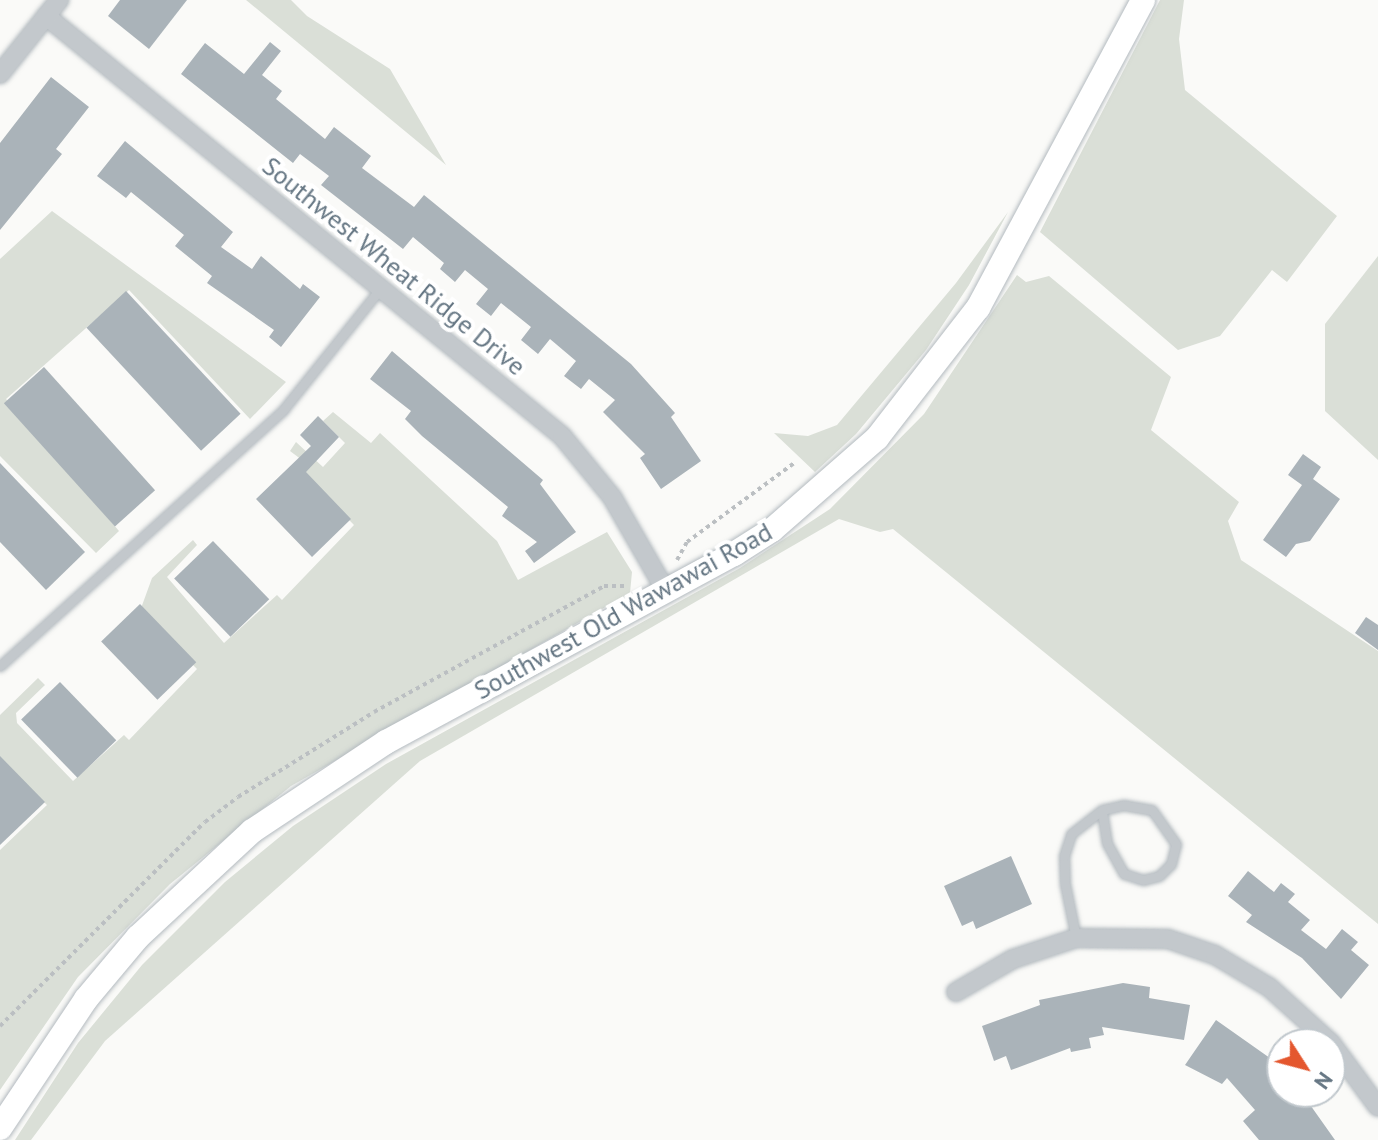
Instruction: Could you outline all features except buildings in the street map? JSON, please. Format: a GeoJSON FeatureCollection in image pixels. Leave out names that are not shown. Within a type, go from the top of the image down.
{"type":"FeatureCollection","features":[{"type":"Feature","properties":{"kind":"main road","name":"Southwest Old Wawawai Road"},"geometry":{"type":"LineString","coordinates":[[0,1128],[95,988],[138,937],[252,831],[386,742],[667,593],[772,530],[877,438],[923,384],[1012,249],[1143,0]]}},
{"type":"Feature","properties":{"kind":"street"},"geometry":{"type":"LineString","coordinates":[[0,74],[59,0]]}},
{"type":"Feature","properties":{"kind":"street","name":"Southwest Wheat Ridge Drive"},"geometry":{"type":"LineString","coordinates":[[46,16],[562,436],[612,497],[667,593]]}},
{"type":"Feature","properties":{"kind":"street"},"geometry":{"type":"LineString","coordinates":[[956,992],[1013,959],[1076,938],[1168,939],[1243,969],[1331,1043],[1378,1107]]}},
{"type":"Feature","properties":{"kind":"lane"},"geometry":{"type":"LineString","coordinates":[[0,666],[283,410],[379,290]]}},
{"type":"Feature","properties":{"kind":"lane"},"geometry":{"type":"LineString","coordinates":[[1076,938],[1064,856],[1071,834],[1102,810],[1123,805],[1152,810],[1176,844],[1171,864],[1159,876],[1143,880],[1124,874],[1107,843],[1102,810]]}},
{"type":"Feature","properties":{"kind":"path"},"geometry":{"type":"LineString","coordinates":[[676,563],[687,542],[794,463]]}},
{"type":"Feature","properties":{"kind":"shaded area"},"geometry":{"type":"Polygon","coordinates":[[[246,0],[291,0],[307,16],[390,69],[446,165],[246,0]]]}},
{"type":"Feature","properties":{"kind":"shaded area"},"geometry":{"type":"Polygon","coordinates":[[[1160,0],[1184,0],[1179,39],[1185,90],[1337,216],[1287,282],[1272,270],[1220,336],[1178,350],[1040,232],[1160,0]]]}},
{"type":"Feature","properties":{"kind":"shaded area"},"geometry":{"type":"Polygon","coordinates":[[[52,211],[286,382],[250,419],[129,290],[6,399],[119,531],[96,553],[0,456],[0,259],[52,211]]]}},
{"type":"Feature","properties":{"kind":"shaded area"},"geometry":{"type":"Polygon","coordinates":[[[1008,212],[969,285],[926,350],[856,434],[815,472],[774,433],[808,436],[837,425],[956,283],[1008,212]]]}},
{"type":"Feature","properties":{"kind":"shaded area"},"geometry":{"type":"Polygon","coordinates":[[[1378,256],[1378,460],[1325,411],[1325,324],[1378,256]]]}},
{"type":"Feature","properties":{"kind":"shaded area"},"geometry":{"type":"Polygon","coordinates":[[[1017,275],[1026,282],[1049,276],[1171,377],[1151,430],[1239,502],[1228,521],[1241,560],[1378,651],[1378,924],[893,529],[880,532],[839,519],[420,761],[105,1041],[31,1140],[15,1140],[78,1043],[142,965],[225,882],[293,826],[386,764],[740,568],[830,509],[924,414],[1017,275]]]}},
{"type":"Feature","properties":{"kind":"shaded area"},"geometry":{"type":"Polygon","coordinates":[[[333,412],[371,443],[380,433],[497,541],[518,580],[607,532],[632,572],[630,593],[291,786],[170,884],[78,977],[0,1090],[0,850],[47,805],[0,759],[0,715],[38,678],[45,685],[16,713],[17,723],[73,781],[124,735],[129,740],[197,669],[140,611],[152,578],[193,540],[197,545],[167,577],[224,643],[277,595],[282,600],[354,525],[300,470],[302,460],[290,451],[296,442],[323,467],[345,443],[323,421],[333,412]]]}}]}
